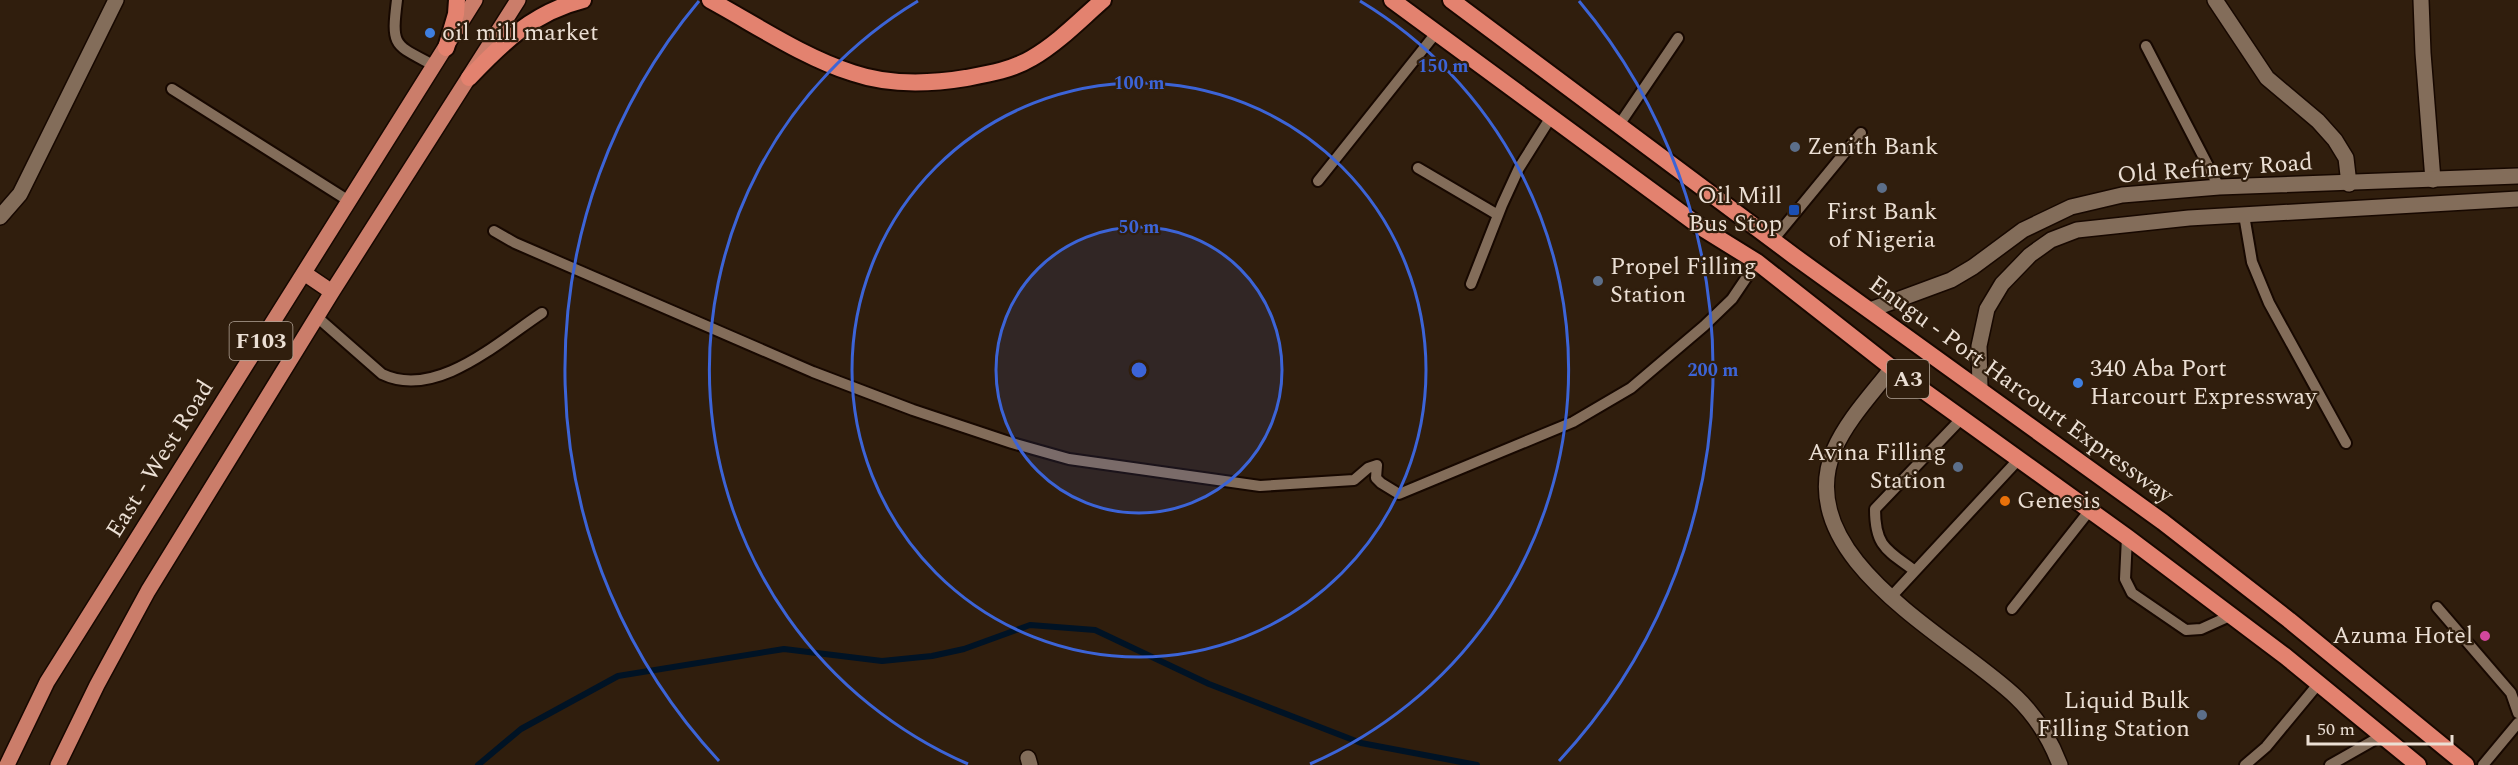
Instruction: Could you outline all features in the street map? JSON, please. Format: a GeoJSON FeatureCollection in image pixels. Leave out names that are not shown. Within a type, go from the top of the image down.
{"type":"FeatureCollection","features":[{"type":"Feature","properties":{"kind":"highway"},"geometry":{"type":"LineString","coordinates":[[446,48],[456,14],[457,0]]}},
{"type":"Feature","properties":{"kind":"highway"},"geometry":{"type":"LineString","coordinates":[[469,78],[501,43],[525,26],[550,12],[583,0]]}},
{"type":"Feature","properties":{"kind":"highway"},"geometry":{"type":"LineString","coordinates":[[710,0],[811,56],[854,74],[888,80],[925,82],[993,73],[1031,59],[1067,33],[1102,0]]}},
{"type":"Feature","properties":{"kind":"highway","name":"A3"},"geometry":{"type":"LineString","coordinates":[[1392,0],[1702,228],[1757,262],[1892,368],[2232,615],[2418,765]]}},
{"type":"Feature","properties":{"kind":"highway","name":"Enugu - Port Harcourt Expressway"},"geometry":{"type":"LineString","coordinates":[[1451,0],[1773,240],[2163,522],[2289,620],[2466,765]]}},
{"type":"Feature","properties":{"kind":"main road"},"geometry":{"type":"LineString","coordinates":[[0,217],[20,194],[116,0]]}},
{"type":"Feature","properties":{"kind":"main road","name":"East - West Road"},"geometry":{"type":"LineString","coordinates":[[7,765],[47,682],[475,0]]}},
{"type":"Feature","properties":{"kind":"main road","name":"F103"},"geometry":{"type":"LineString","coordinates":[[58,765],[96,685],[148,591],[332,292],[518,0]]}},
{"type":"Feature","properties":{"kind":"main road"},"geometry":{"type":"LineString","coordinates":[[2215,0],[2266,78],[2318,121],[2335,140],[2346,158],[2349,184]]}},
{"type":"Feature","properties":{"kind":"main road"},"geometry":{"type":"LineString","coordinates":[[2421,0],[2433,180]]}},
{"type":"Feature","properties":{"kind":"main road","name":"Old Refinery Road"},"geometry":{"type":"LineString","coordinates":[[1870,310],[1951,280],[1973,267],[2023,230],[2071,207],[2122,195],[2220,187],[2518,176]]}},
{"type":"Feature","properties":{"kind":"main road","name":"Old Refinery Road"},"geometry":{"type":"LineString","coordinates":[[1980,388],[1979,346],[1988,309],[2002,284],[2030,255],[2044,245],[2077,230],[2189,218],[2518,199]]}},
{"type":"Feature","properties":{"kind":"main road"},"geometry":{"type":"LineString","coordinates":[[304,273],[332,292]]}},
{"type":"Feature","properties":{"kind":"main road"},"geometry":{"type":"LineString","coordinates":[[1892,368],[1843,432],[1834,451],[1828,470],[1828,504],[1835,529],[1849,553],[1890,598],[2016,697],[2049,737],[2060,765]]}},
{"type":"Feature","properties":{"kind":"lane"},"geometry":{"type":"LineString","coordinates":[[397,0],[393,30],[395,40],[401,47],[435,66]]}},
{"type":"Feature","properties":{"kind":"lane"},"geometry":{"type":"LineString","coordinates":[[1318,181],[1436,33]]}},
{"type":"Feature","properties":{"kind":"lane"},"geometry":{"type":"LineString","coordinates":[[1618,125],[1678,38]]}},
{"type":"Feature","properties":{"kind":"lane"},"geometry":{"type":"LineString","coordinates":[[2146,46],[2220,187]]}},
{"type":"Feature","properties":{"kind":"lane"},"geometry":{"type":"LineString","coordinates":[[172,89],[349,201]]}},
{"type":"Feature","properties":{"kind":"lane"},"geometry":{"type":"LineString","coordinates":[[1471,284],[1519,168],[1551,117]]}},
{"type":"Feature","properties":{"kind":"lane"},"geometry":{"type":"LineString","coordinates":[[1773,240],[1861,133]]}},
{"type":"Feature","properties":{"kind":"lane"},"geometry":{"type":"LineString","coordinates":[[1418,168],[1498,215]]}},
{"type":"Feature","properties":{"kind":"lane"},"geometry":{"type":"LineString","coordinates":[[2244,215],[2252,262],[2269,303],[2346,442]]}},
{"type":"Feature","properties":{"kind":"lane"},"geometry":{"type":"LineString","coordinates":[[494,231],[514,243],[813,372],[913,410],[1012,443],[1069,459],[1260,486],[1354,480],[1368,468],[1377,465],[1376,478],[1398,494],[1573,422],[1631,388],[1725,306],[1757,262]]}},
{"type":"Feature","properties":{"kind":"lane"},"geometry":{"type":"LineString","coordinates":[[317,317],[382,374],[394,380],[423,381],[456,370],[542,313]]}},
{"type":"Feature","properties":{"kind":"lane"},"geometry":{"type":"LineString","coordinates":[[1915,571],[1884,547],[1875,530],[1875,509],[1962,418]]}},
{"type":"Feature","properties":{"kind":"lane"},"geometry":{"type":"LineString","coordinates":[[1890,598],[2018,460]]}},
{"type":"Feature","properties":{"kind":"lane"},"geometry":{"type":"LineString","coordinates":[[2012,609],[2090,510]]}},
{"type":"Feature","properties":{"kind":"lane"},"geometry":{"type":"LineString","coordinates":[[2127,537],[2125,579],[2132,592],[2186,630],[2201,628],[2232,615]]}},
{"type":"Feature","properties":{"kind":"lane"},"geometry":{"type":"LineString","coordinates":[[2437,607],[2511,693],[2518,713]]}},
{"type":"Feature","properties":{"kind":"lane"},"geometry":{"type":"LineString","coordinates":[[2245,765],[2265,747],[2319,683]]}},
{"type":"Feature","properties":{"kind":"lane"},"geometry":{"type":"LineString","coordinates":[[2483,765],[2518,723]]}},
{"type":"Feature","properties":{"kind":"lane"},"geometry":{"type":"LineString","coordinates":[[2330,765],[2383,735]]}},
{"type":"Feature","properties":{"kind":"waterway"},"geometry":{"type":"LineString","coordinates":[[478,765],[521,729],[618,676],[784,649],[882,661],[932,656],[964,649],[1030,625],[1095,630],[1209,684],[1361,743],[1477,765]]}},
{"type":"Feature","properties":{"kind":"place","name":"oil mill market"},"geometry":{"type":"Point","coordinates":[430,33]}},
{"type":"Feature","properties":{"kind":"place","name":"Zenith Bank"},"geometry":{"type":"Point","coordinates":[1795,147]}},
{"type":"Feature","properties":{"kind":"place","name":"First Bank of Nigeria"},"geometry":{"type":"Point","coordinates":[1882,188]}},
{"type":"Feature","properties":{"kind":"place","name":"Oil Mill Bus Stop"},"geometry":{"type":"Point","coordinates":[1794,210]}},
{"type":"Feature","properties":{"kind":"place","name":"Propel Filling Station"},"geometry":{"type":"Point","coordinates":[1598,281]}},
{"type":"Feature","properties":{"kind":"place","name":"340 Aba Port Harcourt Expressway"},"geometry":{"type":"Point","coordinates":[2078,383]}},
{"type":"Feature","properties":{"kind":"place","name":"Avina Filling Station"},"geometry":{"type":"Point","coordinates":[1958,467]}},
{"type":"Feature","properties":{"kind":"place","name":"Genesis"},"geometry":{"type":"Point","coordinates":[2005,501]}},
{"type":"Feature","properties":{"kind":"place","name":"Azuma Hotel"},"geometry":{"type":"Point","coordinates":[2485,636]}},
{"type":"Feature","properties":{"kind":"place","name":"Liquid Bulk Filling Station"},"geometry":{"type":"Point","coordinates":[2202,715]}}]}
